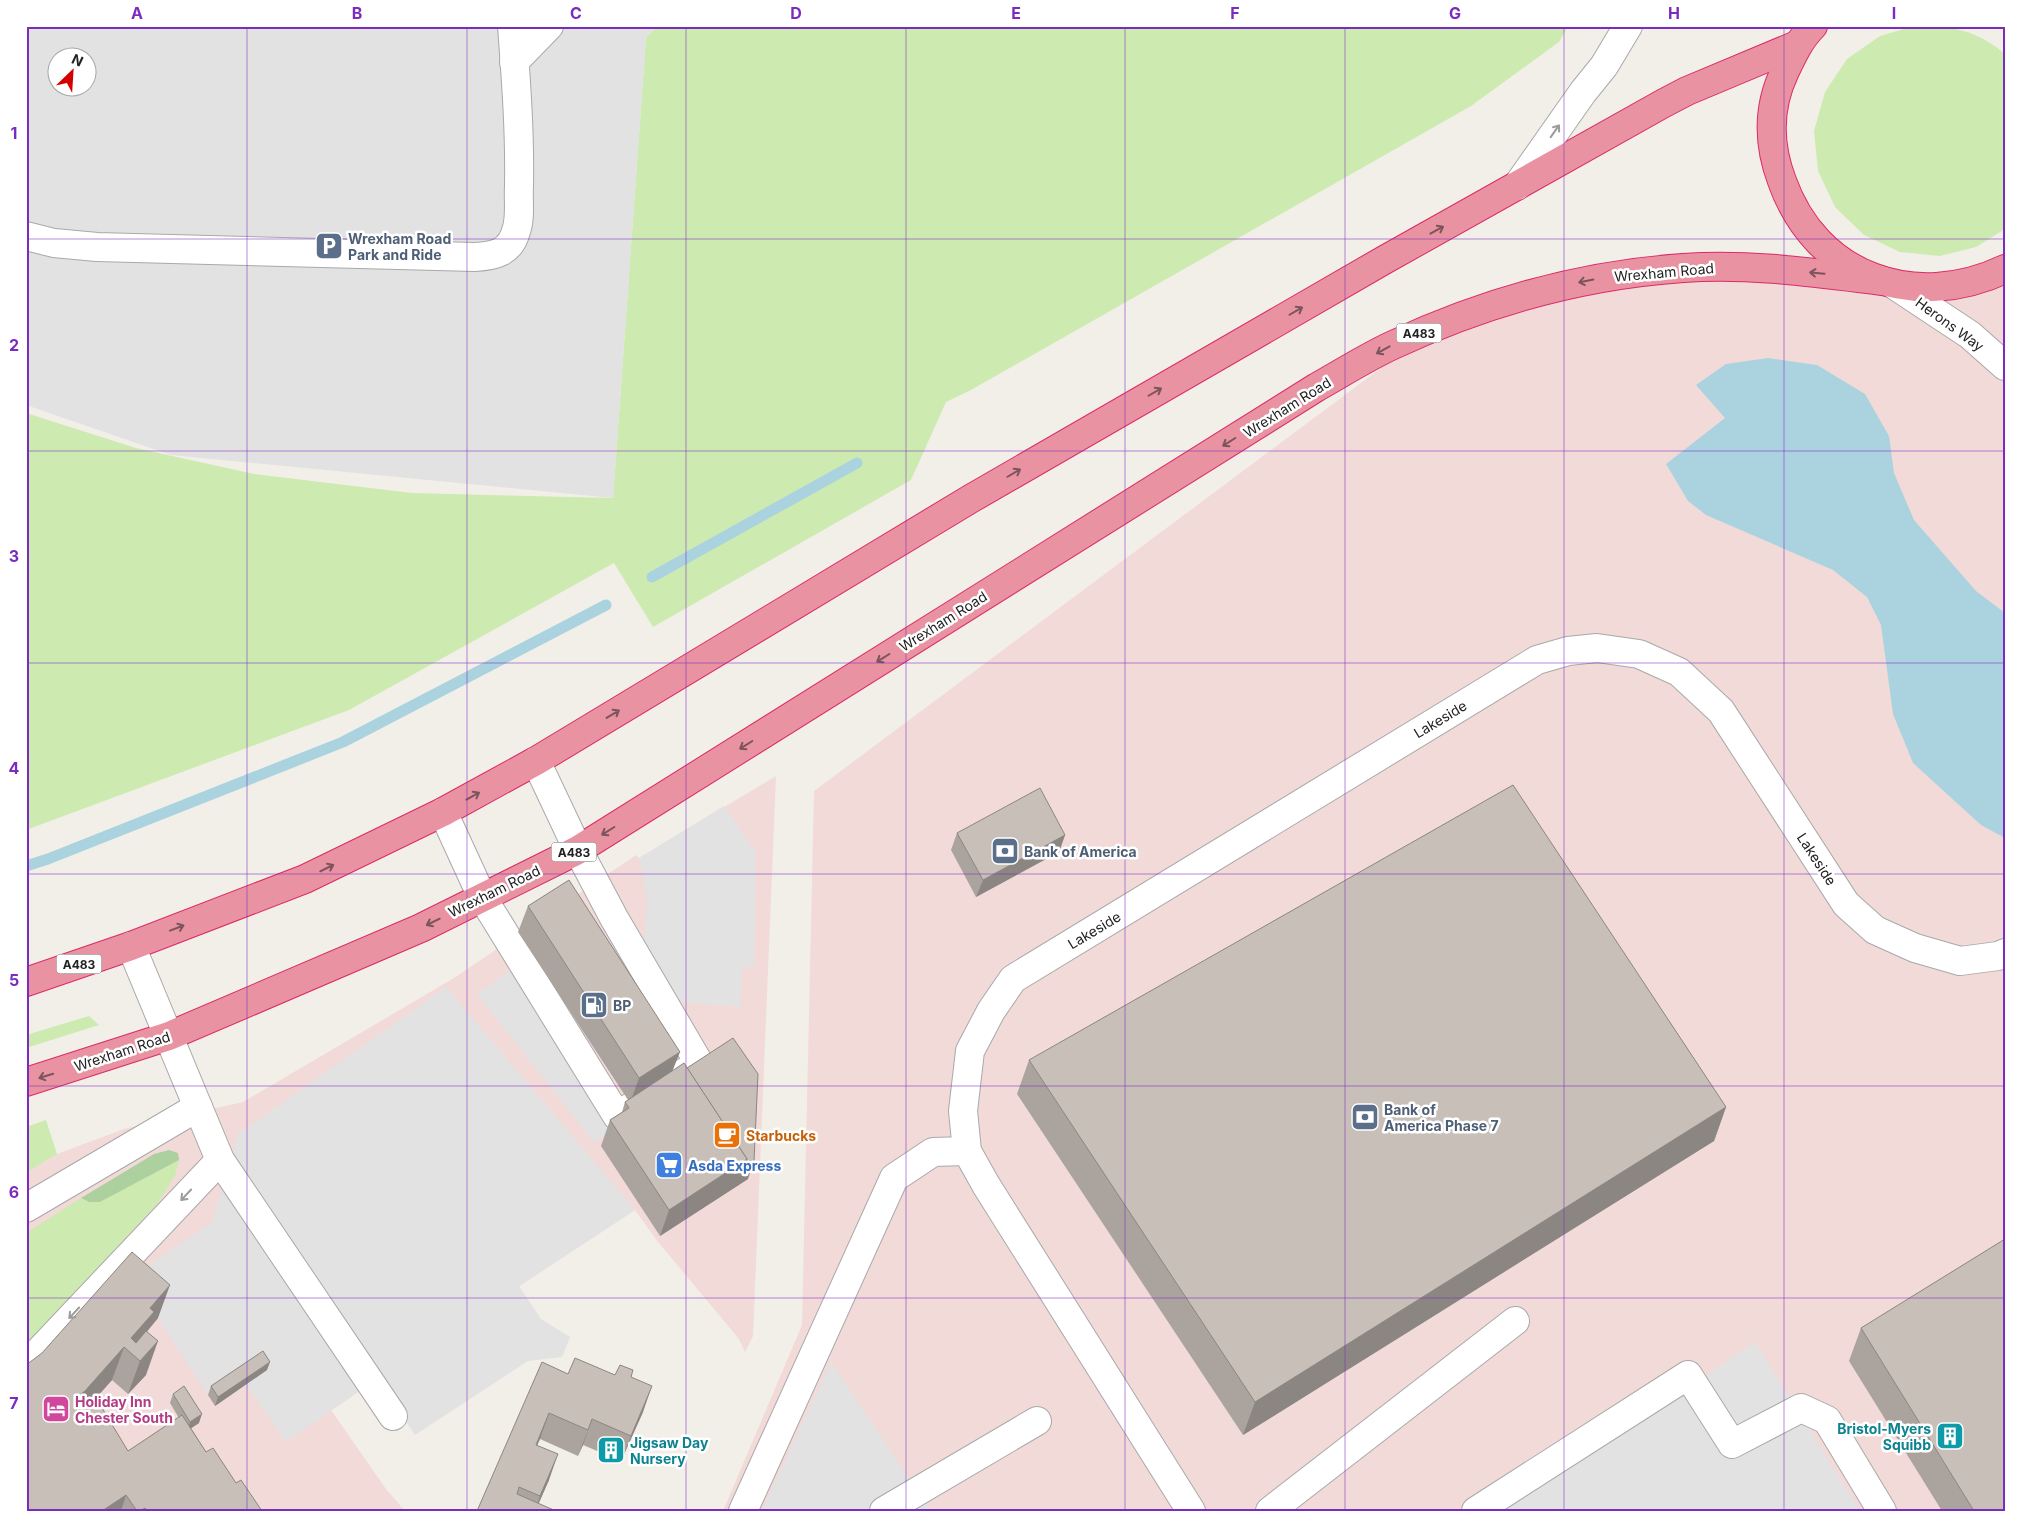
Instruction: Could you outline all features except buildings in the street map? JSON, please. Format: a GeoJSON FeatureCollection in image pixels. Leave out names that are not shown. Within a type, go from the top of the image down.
{"type":"FeatureCollection","features":[{"type":"Feature","properties":{"kind":"highway","name":"A483"},"geometry":{"type":"LineString","coordinates":[[26,982],[131,946],[305,879],[443,812],[536,761],[972,498],[1386,259],[1664,102],[1804,33]]}},
{"type":"Feature","properties":{"kind":"highway"},"geometry":{"type":"LineString","coordinates":[[1804,33],[1779,82],[1772,110],[1771,136],[1776,165],[1790,203],[1813,237],[1845,264],[1888,283]]}},
{"type":"Feature","properties":{"kind":"highway","name":"Wrexham Road"},"geometry":{"type":"LineString","coordinates":[[26,1082],[169,1036],[421,928],[578,850],[1317,387],[1391,346],[1440,324],[1557,286],[1617,275],[1684,268],[1758,268],[1821,273],[1926,288],[1958,285],[2005,270]]}},
{"type":"Feature","properties":{"kind":"street"},"geometry":{"type":"LineString","coordinates":[[26,236],[54,243],[96,247],[366,253],[475,258],[493,256],[502,252],[516,232],[520,139],[512,26]]}},
{"type":"Feature","properties":{"kind":"street"},"geometry":{"type":"LineString","coordinates":[[514,62],[549,26]]}},
{"type":"Feature","properties":{"kind":"street"},"geometry":{"type":"LineString","coordinates":[[1517,186],[1583,92],[1604,66],[1628,26]]}},
{"type":"Feature","properties":{"kind":"street","name":"Herons Way"},"geometry":{"type":"LineString","coordinates":[[1888,283],[1970,335],[2005,366]]}},
{"type":"Feature","properties":{"kind":"street","name":"Lakeside"},"geometry":{"type":"LineString","coordinates":[[1191,1511],[986,1185],[967,1151],[963,1111],[970,1051],[991,1011],[1013,979],[1536,660],[1568,651],[1597,648],[1639,654],[1678,672],[1721,711],[1846,904],[1875,930],[1915,948],[1960,961],[2005,953]]}},
{"type":"Feature","properties":{"kind":"street"},"geometry":{"type":"LineString","coordinates":[[443,812],[482,897],[617,1116],[699,1063],[614,918],[578,850],[536,761]]}},
{"type":"Feature","properties":{"kind":"street"},"geometry":{"type":"LineString","coordinates":[[131,946],[220,1160],[393,1416]]}},
{"type":"Feature","properties":{"kind":"street"},"geometry":{"type":"LineString","coordinates":[[26,1208],[198,1107]]}},
{"type":"Feature","properties":{"kind":"street"},"geometry":{"type":"LineString","coordinates":[[742,1511],[894,1178],[934,1152],[967,1151]]}},
{"type":"Feature","properties":{"kind":"street"},"geometry":{"type":"LineString","coordinates":[[26,1365],[220,1160]]}},
{"type":"Feature","properties":{"kind":"street"},"geometry":{"type":"LineString","coordinates":[[1270,1511],[1515,1321]]}},
{"type":"Feature","properties":{"kind":"street"},"geometry":{"type":"LineString","coordinates":[[1476,1511],[1688,1375],[1732,1444],[1801,1408],[1827,1420],[1882,1511]]}},
{"type":"Feature","properties":{"kind":"street"},"geometry":{"type":"LineString","coordinates":[[884,1511],[1037,1420]]}},
{"type":"Feature","properties":{"kind":"shaded area","name":"Wrexham Road Park and Ride"},"geometry":{"type":"Polygon","coordinates":[[[26,26],[658,26],[646,37],[613,498],[171,455],[26,405],[26,26]]]}},
{"type":"Feature","properties":{"kind":"shaded area"},"geometry":{"type":"Polygon","coordinates":[[[2005,269],[2005,1511],[723,1511],[802,1325],[814,791],[1440,324],[1617,275],[1883,281],[2005,269]]]}},
{"type":"Feature","properties":{"kind":"shaded area"},"geometry":{"type":"Polygon","coordinates":[[[776,776],[753,1336],[745,1352],[739,1339],[658,1242],[635,1210],[331,1410],[386,1489],[405,1511],[26,1511],[26,1173],[57,1154],[124,1129],[243,1102],[454,978],[636,855],[639,858],[776,776]]]}},
{"type":"Feature","properties":{"kind":"shaded area"},"geometry":{"type":"Polygon","coordinates":[[[724,806],[756,853],[754,967],[742,967],[741,1007],[641,999],[647,898],[639,858],[724,806]]]}},
{"type":"Feature","properties":{"kind":"shaded area"},"geometry":{"type":"Polygon","coordinates":[[[528,958],[631,1118],[594,1142],[477,994],[528,958]]]}},
{"type":"Feature","properties":{"kind":"shaded area"},"geometry":{"type":"Polygon","coordinates":[[[446,987],[635,1210],[519,1286],[541,1319],[570,1337],[562,1357],[528,1361],[415,1435],[377,1379],[286,1442],[246,1385],[267,1370],[260,1360],[208,1395],[158,1318],[120,1285],[212,1222],[238,1134],[446,987]]]}},
{"type":"Feature","properties":{"kind":"shaded area"},"geometry":{"type":"Polygon","coordinates":[[[1755,1342],[1860,1511],[1505,1511],[1755,1342]]]}},
{"type":"Feature","properties":{"kind":"shaded area"},"geometry":{"type":"Polygon","coordinates":[[[831,1362],[931,1511],[762,1511],[831,1362]]]}},
{"type":"Feature","properties":{"kind":"green space"},"geometry":{"type":"Polygon","coordinates":[[[658,26],[1568,26],[1559,42],[1471,106],[971,390],[946,402],[911,480],[653,627],[614,563],[349,710],[26,830],[26,413],[136,448],[254,474],[412,493],[613,498],[646,37],[658,26]]]}},
{"type":"Feature","properties":{"kind":"green space"},"geometry":{"type":"Polygon","coordinates":[[[1914,26],[1952,28],[1973,34],[2005,54],[2005,229],[1976,247],[1940,256],[1900,252],[1864,235],[1835,207],[1818,171],[1814,131],[1825,92],[1847,59],[1880,36],[1914,26]]]}},
{"type":"Feature","properties":{"kind":"green space"},"geometry":{"type":"Polygon","coordinates":[[[89,1016],[99,1025],[26,1048],[26,1035],[89,1016]]]}},
{"type":"Feature","properties":{"kind":"green space"},"geometry":{"type":"Polygon","coordinates":[[[46,1120],[57,1154],[26,1173],[26,1127],[46,1120]]]}},
{"type":"Feature","properties":{"kind":"green space"},"geometry":{"type":"Polygon","coordinates":[[[169,1150],[178,1153],[179,1160],[100,1202],[89,1202],[81,1198],[154,1154],[169,1150]]]}},
{"type":"Feature","properties":{"kind":"green space"},"geometry":{"type":"Polygon","coordinates":[[[179,1160],[175,1176],[157,1204],[26,1345],[26,1233],[81,1198],[89,1202],[100,1202],[179,1160]]]}},
{"type":"Feature","properties":{"kind":"water"},"geometry":{"type":"Polygon","coordinates":[[[1768,358],[1817,365],[1865,394],[1889,436],[1894,473],[1914,520],[1976,591],[2005,613],[2005,838],[1981,825],[1913,763],[1893,714],[1881,625],[1867,597],[1833,570],[1706,515],[1688,501],[1666,464],[1725,418],[1696,385],[1726,364],[1768,358]]]}},
{"type":"Feature","properties":{"kind":"waterway"},"geometry":{"type":"LineString","coordinates":[[652,577],[857,463]]}},
{"type":"Feature","properties":{"kind":"waterway"},"geometry":{"type":"LineString","coordinates":[[26,866],[343,742],[606,605]]}},
{"type":"Feature","properties":{"kind":"place","name":"Wrexham Road Park and Ride"},"geometry":{"type":"Point","coordinates":[329,246]}},
{"type":"Feature","properties":{"kind":"place","name":"Bank of America"},"geometry":{"type":"Point","coordinates":[1005,851]}},
{"type":"Feature","properties":{"kind":"place","name":"BP"},"geometry":{"type":"Point","coordinates":[594,1005]}},
{"type":"Feature","properties":{"kind":"place","name":"Bank of America Phase 7"},"geometry":{"type":"Point","coordinates":[1365,1117]}},
{"type":"Feature","properties":{"kind":"place","name":"Starbucks"},"geometry":{"type":"Point","coordinates":[727,1135]}},
{"type":"Feature","properties":{"kind":"place","name":"Asda Express"},"geometry":{"type":"Point","coordinates":[669,1165]}},
{"type":"Feature","properties":{"kind":"place","name":"Holiday Inn Chester South"},"geometry":{"type":"Point","coordinates":[56,1409]}},
{"type":"Feature","properties":{"kind":"place","name":"Bristol-Myers Squibb"},"geometry":{"type":"Point","coordinates":[1950,1436]}},
{"type":"Feature","properties":{"kind":"place","name":"Jigsaw Day Nursery"},"geometry":{"type":"Point","coordinates":[611,1450]}}]}
